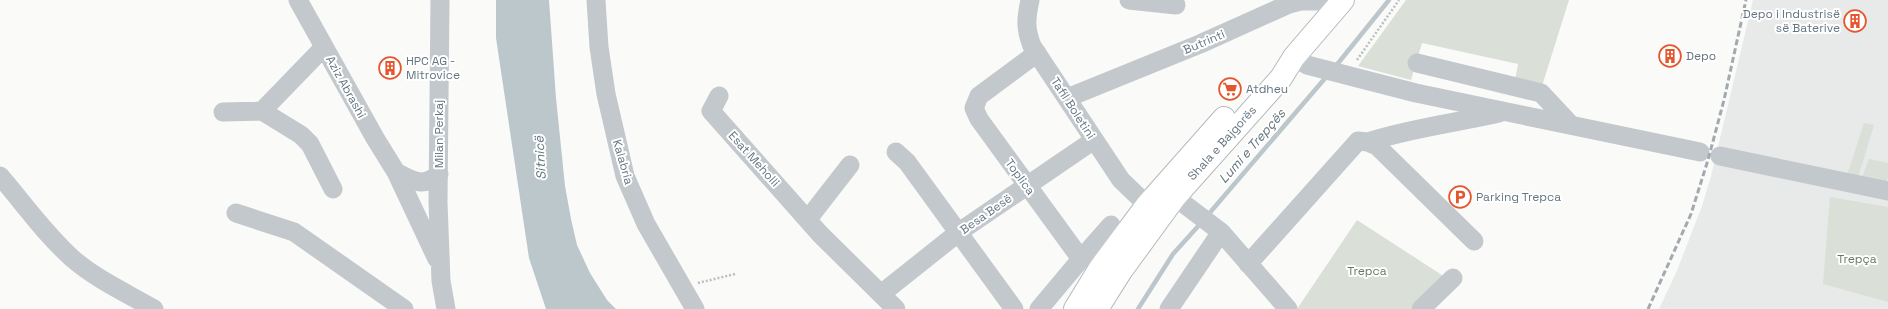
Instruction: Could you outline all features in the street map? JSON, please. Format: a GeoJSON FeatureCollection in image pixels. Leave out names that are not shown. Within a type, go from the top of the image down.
{"type":"FeatureCollection","features":[{"type":"Feature","properties":{"kind":"main road","name":"Shala e Bajgorës"},"geometry":{"type":"LineString","coordinates":[[1097,309],[1121,272],[1176,197],[1281,78],[1301,61],[1343,0]]}},
{"type":"Feature","properties":{"kind":"main road","name":"Shala e Bajgorës"},"geometry":{"type":"LineString","coordinates":[[1075,309],[1100,268],[1147,205],[1176,197]]}},
{"type":"Feature","properties":{"kind":"street","name":"Aziz Abrashi"},"geometry":{"type":"LineString","coordinates":[[298,0],[375,138],[396,172],[441,267],[441,281],[446,309]]}},
{"type":"Feature","properties":{"kind":"street","name":"Milan Perkaj"},"geometry":{"type":"LineString","coordinates":[[440,0],[438,202],[441,267]]}},
{"type":"Feature","properties":{"kind":"street","name":"Kalabria"},"geometry":{"type":"LineString","coordinates":[[596,0],[599,46],[606,94],[625,176],[646,224],[695,309]]}},
{"type":"Feature","properties":{"kind":"street","name":"Tafil Boletini"},"geometry":{"type":"LineString","coordinates":[[1028,0],[1027,32],[1037,53],[1121,180],[1147,205]]}},
{"type":"Feature","properties":{"kind":"street"},"geometry":{"type":"LineString","coordinates":[[1129,0],[1176,5]]}},
{"type":"Feature","properties":{"kind":"street","name":"Butrinti"},"geometry":{"type":"LineString","coordinates":[[1067,98],[1200,44],[1289,4],[1300,1],[1343,0]]}},
{"type":"Feature","properties":{"kind":"street"},"geometry":{"type":"LineString","coordinates":[[262,111],[324,47]]}},
{"type":"Feature","properties":{"kind":"street","name":"Toplica"},"geometry":{"type":"LineString","coordinates":[[1037,53],[979,96],[974,108],[979,119],[1026,186],[1082,259]]}},
{"type":"Feature","properties":{"kind":"street"},"geometry":{"type":"LineString","coordinates":[[1301,61],[1344,75],[1416,93],[1700,152]]}},
{"type":"Feature","properties":{"kind":"street"},"geometry":{"type":"LineString","coordinates":[[1417,63],[1541,93],[1571,125]]}},
{"type":"Feature","properties":{"kind":"street","name":"Esat Meholli"},"geometry":{"type":"LineString","coordinates":[[719,96],[712,111],[808,219],[896,309]]}},
{"type":"Feature","properties":{"kind":"street"},"geometry":{"type":"LineString","coordinates":[[223,112],[262,111],[306,139],[314,151],[333,190]]}},
{"type":"Feature","properties":{"kind":"street"},"geometry":{"type":"LineString","coordinates":[[1368,142],[1393,134],[1462,122],[1504,111]]}},
{"type":"Feature","properties":{"kind":"street","name":"Besa Besë"},"geometry":{"type":"LineString","coordinates":[[881,294],[959,232],[1094,140]]}},
{"type":"Feature","properties":{"kind":"street"},"geometry":{"type":"LineString","coordinates":[[1248,264],[1358,141],[1368,142],[1377,146],[1474,241]]}},
{"type":"Feature","properties":{"kind":"street"},"geometry":{"type":"LineString","coordinates":[[896,152],[907,162],[1014,309]]}},
{"type":"Feature","properties":{"kind":"street"},"geometry":{"type":"LineString","coordinates":[[1720,156],[1888,190]]}},
{"type":"Feature","properties":{"kind":"street"},"geometry":{"type":"LineString","coordinates":[[808,219],[850,165]]}},
{"type":"Feature","properties":{"kind":"street","name":"Aziz Abrashi"},"geometry":{"type":"LineString","coordinates":[[396,172],[414,182],[431,181],[439,174]]}},
{"type":"Feature","properties":{"kind":"street"},"geometry":{"type":"LineString","coordinates":[[0,176],[52,238],[74,259],[86,269],[154,309]]}},
{"type":"Feature","properties":{"kind":"street"},"geometry":{"type":"LineString","coordinates":[[1176,197],[1217,229],[1288,309]]}},
{"type":"Feature","properties":{"kind":"street"},"geometry":{"type":"LineString","coordinates":[[236,213],[294,232],[404,309]]}},
{"type":"Feature","properties":{"kind":"street"},"geometry":{"type":"LineString","coordinates":[[1039,309],[1111,225]]}},
{"type":"Feature","properties":{"kind":"street"},"geometry":{"type":"LineString","coordinates":[[1169,309],[1217,229]]}},
{"type":"Feature","properties":{"kind":"street"},"geometry":{"type":"LineString","coordinates":[[1421,309],[1453,278]]}},
{"type":"Feature","properties":{"kind":"path"},"geometry":{"type":"LineString","coordinates":[[1344,75],[1399,0]]}},
{"type":"Feature","properties":{"kind":"path"},"geometry":{"type":"LineString","coordinates":[[682,286],[735,274]]}},
{"type":"Feature","properties":{"kind":"shaded area"},"geometry":{"type":"Polygon","coordinates":[[[1753,0],[1888,0],[1888,309],[1659,309],[1676,273],[1702,206],[1711,176],[1753,0]]]}},
{"type":"Feature","properties":{"kind":"green space"},"geometry":{"type":"Polygon","coordinates":[[[1406,0],[1569,0],[1542,86],[1515,80],[1518,64],[1422,43],[1411,80],[1358,66],[1406,0]]]}},
{"type":"Feature","properties":{"kind":"green space"},"geometry":{"type":"Polygon","coordinates":[[[1864,123],[1874,125],[1858,178],[1847,175],[1864,123]]]}},
{"type":"Feature","properties":{"kind":"green space"},"geometry":{"type":"Polygon","coordinates":[[[1869,159],[1888,163],[1888,177],[1886,185],[1862,177],[1869,159]]]}},
{"type":"Feature","properties":{"kind":"green space","name":"Trepça"},"geometry":{"type":"Polygon","coordinates":[[[1830,197],[1888,207],[1888,302],[1823,284],[1830,197]]]}},
{"type":"Feature","properties":{"kind":"green space","name":"Trepca"},"geometry":{"type":"Polygon","coordinates":[[[1357,220],[1448,279],[1415,309],[1297,309],[1357,220]]]}},
{"type":"Feature","properties":{"kind":"water","name":"Sitnicë"},"geometry":{"type":"Polygon","coordinates":[[[496,0],[549,0],[556,98],[565,186],[571,219],[577,245],[590,273],[607,300],[616,309],[546,309],[529,258],[496,38],[496,0]]]}},
{"type":"Feature","properties":{"kind":"waterway","name":"Lumi e Trepçës"},"geometry":{"type":"LineString","coordinates":[[1335,67],[1389,0]]}},
{"type":"Feature","properties":{"kind":"waterway","name":"Lumi e Trepçës"},"geometry":{"type":"LineString","coordinates":[[1207,216],[1327,76]]}},
{"type":"Feature","properties":{"kind":"waterway","name":"Lumi e Trepçës"},"geometry":{"type":"LineString","coordinates":[[1138,309],[1173,254],[1201,223]]}},
{"type":"Feature","properties":{"kind":"railway"},"geometry":{"type":"LineString","coordinates":[[1648,309],[1691,214],[1708,160],[1724,100],[1746,0]]}},
{"type":"Feature","properties":{"kind":"place","name":"Depo i Industrisë së Baterive"},"geometry":{"type":"Point","coordinates":[1855,21]}},
{"type":"Feature","properties":{"kind":"place","name":"Depo"},"geometry":{"type":"Point","coordinates":[1670,56]}},
{"type":"Feature","properties":{"kind":"place","name":"HPC AG - Mitrovice"},"geometry":{"type":"Point","coordinates":[390,68]}},
{"type":"Feature","properties":{"kind":"place","name":"Atdheu"},"geometry":{"type":"Point","coordinates":[1230,89]}},
{"type":"Feature","properties":{"kind":"place","name":"Parking Trepca"},"geometry":{"type":"Point","coordinates":[1460,197]}}]}
